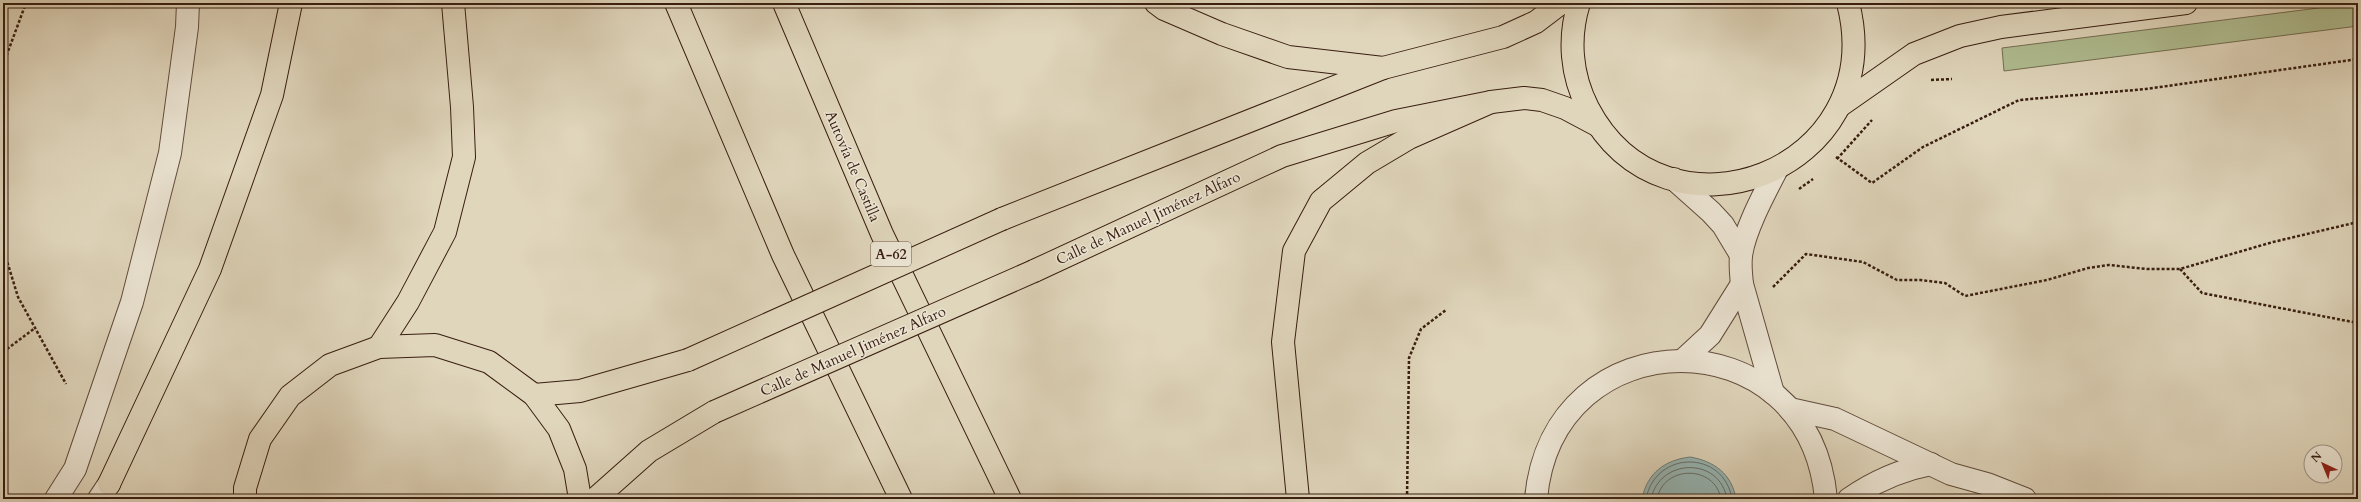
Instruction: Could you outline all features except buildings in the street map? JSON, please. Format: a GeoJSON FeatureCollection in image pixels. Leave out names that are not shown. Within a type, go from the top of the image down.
{"type":"FeatureCollection","features":[{"type":"Feature","properties":{"kind":"highway"},"geometry":{"type":"LineString","coordinates":[[104,492],[210,269],[272,95],[291,3]]}},
{"type":"Feature","properties":{"kind":"highway"},"geometry":{"type":"LineString","coordinates":[[378,347],[408,302],[446,232],[464,157],[462,107],[453,3]]}},
{"type":"Feature","properties":{"kind":"highway"},"geometry":{"type":"LineString","coordinates":[[676,3],[783,255],[901,499]]}},
{"type":"Feature","properties":{"kind":"highway","name":"Autovía de Castilla"},"geometry":{"type":"LineString","coordinates":[[784,3],[882,234],[1010,499]]}},
{"type":"Feature","properties":{"kind":"highway"},"geometry":{"type":"LineString","coordinates":[[1156,3],[1164,9],[1222,34],[1288,57],[1383,68]]}},
{"type":"Feature","properties":{"kind":"highway"},"geometry":{"type":"LineString","coordinates":[[534,395],[580,391],[688,360],[1002,219],[1383,68],[1504,37],[1536,22],[1561,3]]}},
{"type":"Feature","properties":{"kind":"highway"},"geometry":{"type":"LineString","coordinates":[[1578,3],[1573,21],[1572,58],[1580,92],[1597,125],[1618,148],[1644,167],[1674,179],[1709,185],[1744,182],[1777,169],[1814,142],[1841,105],[1853,67],[1855,28],[1848,3]]}},
{"type":"Feature","properties":{"kind":"highway"},"geometry":{"type":"LineString","coordinates":[[1841,105],[1914,54],[1960,36],[2001,27],[2186,3]]}},
{"type":"Feature","properties":{"kind":"highway","name":"Calle de Manuel Jiménez Alfaro"},"geometry":{"type":"LineString","coordinates":[[595,499],[649,451],[714,412],[1034,271],[1282,156],[1396,121],[1492,102],[1524,98],[1542,100],[1565,108],[1597,125]]}},
{"type":"Feature","properties":{"kind":"highway"},"geometry":{"type":"LineString","coordinates":[[1298,499],[1283,342],[1294,251],[1321,201],[1367,163],[1409,138],[1492,102]]}},
{"type":"Feature","properties":{"kind":"highway"},"geometry":{"type":"LineString","coordinates":[[245,499],[245,488],[260,439],[290,396],[330,365],[378,347],[435,345],[489,362],[534,395],[559,429],[575,469],[580,499]]}},
{"type":"Feature","properties":{"kind":"street"},"geometry":{"type":"LineString","coordinates":[[56,499],[75,469],[132,302],[170,153],[187,27],[188,3]]}},
{"type":"Feature","properties":{"kind":"street"},"geometry":{"type":"LineString","coordinates":[[1773,393],[1742,284],[1741,255],[1757,208],[1777,169]]}},
{"type":"Feature","properties":{"kind":"street"},"geometry":{"type":"LineString","coordinates":[[1674,179],[1711,212],[1723,226],[1741,255]]}},
{"type":"Feature","properties":{"kind":"street"},"geometry":{"type":"LineString","coordinates":[[1683,360],[1710,335],[1742,284]]}},
{"type":"Feature","properties":{"kind":"street"},"geometry":{"type":"LineString","coordinates":[[1536,499],[1538,479],[1546,451],[1559,425],[1578,403],[1600,384],[1626,371],[1654,362],[1683,360],[1708,362],[1731,369],[1754,379],[1773,393],[1790,409],[1805,429],[1816,451],[1823,474],[1826,499]]}},
{"type":"Feature","properties":{"kind":"street"},"geometry":{"type":"LineString","coordinates":[[1790,409],[1835,419],[1951,474],[1987,484],[2026,499]]}},
{"type":"Feature","properties":{"kind":"street"},"geometry":{"type":"LineString","coordinates":[[1849,499],[1868,485],[1904,469],[1931,464]]}},
{"type":"Feature","properties":{"kind":"path"},"geometry":{"type":"LineString","coordinates":[[3,64],[26,3]]}},
{"type":"Feature","properties":{"kind":"path"},"geometry":{"type":"LineString","coordinates":[[1814,142],[1872,183],[1923,148],[2019,100],[2146,89],[2358,59]]}},
{"type":"Feature","properties":{"kind":"path"},"geometry":{"type":"LineString","coordinates":[[1924,82],[1931,80],[1952,79]]}},
{"type":"Feature","properties":{"kind":"path"},"geometry":{"type":"LineString","coordinates":[[1832,163],[1876,115]]}},
{"type":"Feature","properties":{"kind":"path"},"geometry":{"type":"LineString","coordinates":[[1795,191],[1807,185],[1817,176]]}},
{"type":"Feature","properties":{"kind":"path"},"geometry":{"type":"LineString","coordinates":[[1769,291],[1806,254],[1864,262],[1896,280],[1920,280],[1944,283],[1965,296],[2047,280],[2102,266],[2180,269],[2273,242],[2358,222]]}},
{"type":"Feature","properties":{"kind":"path"},"geometry":{"type":"LineString","coordinates":[[3,248],[18,297],[66,384]]}},
{"type":"Feature","properties":{"kind":"path"},"geometry":{"type":"LineString","coordinates":[[2180,269],[2202,293],[2358,323]]}},
{"type":"Feature","properties":{"kind":"path"},"geometry":{"type":"LineString","coordinates":[[1407,499],[1409,358],[1421,329],[1446,310]]}},
{"type":"Feature","properties":{"kind":"path"},"geometry":{"type":"LineString","coordinates":[[3,352],[35,328]]}},
{"type":"Feature","properties":{"kind":"green space"},"geometry":{"type":"Polygon","coordinates":[[[2358,3],[2358,26],[2004,71],[2002,48],[2358,3]]]}},
{"type":"Feature","properties":{"kind":"water"},"geometry":{"type":"Polygon","coordinates":[[[1690,457],[1714,465],[1720,470],[1730,482],[1736,499],[1642,499],[1648,482],[1658,469],[1673,461],[1690,457]]]}}]}
